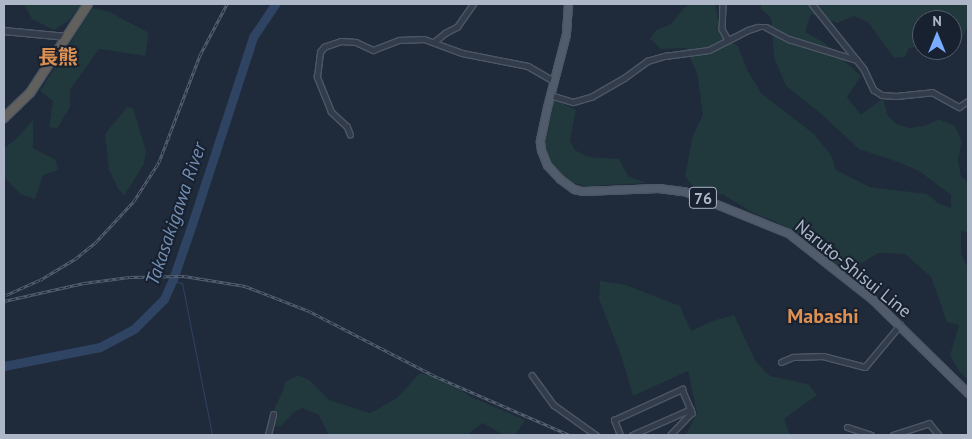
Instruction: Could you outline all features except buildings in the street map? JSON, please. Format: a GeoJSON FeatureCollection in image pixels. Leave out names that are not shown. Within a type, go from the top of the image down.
{"type":"FeatureCollection","features":[{"type":"Feature","properties":{"kind":"highway"},"geometry":{"type":"LineString","coordinates":[[4,118],[30,93],[88,4]]}},
{"type":"Feature","properties":{"kind":"main road","name":"Naruto-Shisui Line"},"geometry":{"type":"LineString","coordinates":[[568,4],[566,34],[542,130],[541,150],[547,165],[567,185],[582,191],[658,188],[684,191],[780,229],[796,238],[900,325],[968,393]]}},
{"type":"Feature","properties":{"kind":"street"},"geometry":{"type":"LineString","coordinates":[[434,42],[444,33],[457,27],[473,4]]}},
{"type":"Feature","properties":{"kind":"street"},"geometry":{"type":"LineString","coordinates":[[723,4],[722,29],[728,40]]}},
{"type":"Feature","properties":{"kind":"street"},"geometry":{"type":"LineString","coordinates":[[812,4],[864,69],[874,90],[882,95],[896,96],[932,92],[959,106],[968,101]]}},
{"type":"Feature","properties":{"kind":"street"},"geometry":{"type":"LineString","coordinates":[[550,95],[573,102],[592,97],[624,78],[647,61],[665,56],[704,51],[748,30],[766,27],[789,39],[857,60]]}},
{"type":"Feature","properties":{"kind":"street"},"geometry":{"type":"LineString","coordinates":[[4,31],[67,37]]}},
{"type":"Feature","properties":{"kind":"street"},"geometry":{"type":"LineString","coordinates":[[350,134],[347,127],[331,112],[319,86],[316,64],[324,47],[341,41],[356,42],[373,50],[390,42],[408,38],[434,42],[462,53],[528,66],[554,80]]}},
{"type":"Feature","properties":{"kind":"street"},"geometry":{"type":"LineString","coordinates":[[781,362],[793,358],[823,356],[865,367],[900,325]]}},
{"type":"Feature","properties":{"kind":"street"},"geometry":{"type":"LineString","coordinates":[[532,375],[554,405],[596,435]]}},
{"type":"Feature","properties":{"kind":"street"},"geometry":{"type":"LineString","coordinates":[[620,435],[614,420],[682,389],[692,413],[671,435]]}},
{"type":"Feature","properties":{"kind":"street"},"geometry":{"type":"LineString","coordinates":[[632,435],[691,409]]}},
{"type":"Feature","properties":{"kind":"street"},"geometry":{"type":"LineString","coordinates":[[268,435],[273,416]]}},
{"type":"Feature","properties":{"kind":"street"},"geometry":{"type":"LineString","coordinates":[[892,435],[929,423],[939,435]]}},
{"type":"Feature","properties":{"kind":"street"},"geometry":{"type":"LineString","coordinates":[[847,427],[871,435]]}},
{"type":"Feature","properties":{"kind":"green space"},"geometry":{"type":"Polygon","coordinates":[[[24,4],[82,4],[70,20],[54,30],[32,19],[24,4]]]}},
{"type":"Feature","properties":{"kind":"green space"},"geometry":{"type":"Polygon","coordinates":[[[690,4],[715,4],[722,37],[738,46],[747,70],[762,94],[814,134],[831,155],[836,170],[870,187],[927,194],[938,203],[951,208],[951,195],[919,171],[859,149],[820,113],[786,86],[774,58],[771,18],[761,9],[761,4],[968,4],[968,26],[962,40],[962,10],[912,10],[912,48],[909,48],[905,57],[894,58],[868,22],[854,16],[837,23],[811,14],[805,32],[826,44],[861,76],[847,97],[861,115],[883,98],[887,114],[896,124],[910,128],[927,125],[939,119],[955,126],[962,142],[958,160],[961,176],[968,182],[968,233],[961,230],[961,253],[968,268],[968,380],[959,371],[950,355],[959,325],[947,322],[931,277],[905,254],[878,253],[846,273],[804,237],[776,222],[753,213],[724,195],[694,188],[685,176],[693,135],[703,115],[697,73],[685,48],[661,49],[650,39],[656,30],[671,24],[684,8],[690,4]]]}},
{"type":"Feature","properties":{"kind":"green space"},"geometry":{"type":"Polygon","coordinates":[[[92,8],[108,11],[149,33],[145,56],[99,49],[70,90],[70,107],[57,129],[49,127],[53,101],[40,91],[92,8]]]}},
{"type":"Feature","properties":{"kind":"green space"},"geometry":{"type":"Polygon","coordinates":[[[551,98],[576,110],[570,140],[575,150],[588,157],[619,159],[628,176],[646,183],[586,186],[570,182],[560,174],[550,162],[543,146],[551,98]]]}},
{"type":"Feature","properties":{"kind":"green space"},"geometry":{"type":"Polygon","coordinates":[[[127,107],[133,108],[146,151],[144,164],[124,196],[118,189],[109,170],[105,134],[127,107]]]}},
{"type":"Feature","properties":{"kind":"green space"},"geometry":{"type":"Polygon","coordinates":[[[33,120],[33,148],[56,160],[58,170],[43,175],[35,199],[20,194],[4,177],[4,148],[15,140],[33,120]]]}},
{"type":"Feature","properties":{"kind":"green space"},"geometry":{"type":"Polygon","coordinates":[[[600,281],[623,284],[680,306],[691,331],[712,321],[734,315],[756,362],[770,376],[808,384],[817,395],[784,419],[790,435],[686,435],[697,413],[688,371],[633,396],[621,355],[599,299],[600,281]]]}},
{"type":"Feature","properties":{"kind":"green space"},"geometry":{"type":"Polygon","coordinates":[[[420,373],[443,378],[471,397],[525,420],[515,435],[504,435],[482,423],[467,435],[329,435],[319,415],[302,408],[294,412],[280,427],[267,423],[282,393],[285,382],[298,375],[309,380],[329,400],[370,413],[397,398],[420,373]]]}},
{"type":"Feature","properties":{"kind":"waterway","name":"Takasakigawa River"},"geometry":{"type":"LineString","coordinates":[[4,366],[100,347],[135,328],[164,299],[192,224],[253,37],[275,4]]}},
{"type":"Feature","properties":{"kind":"waterway"},"geometry":{"type":"LineString","coordinates":[[172,281],[182,283],[212,435]]}},
{"type":"Feature","properties":{"kind":"railway"},"geometry":{"type":"LineString","coordinates":[[6,295],[40,280],[75,259],[95,243],[134,201],[159,162],[200,55],[227,4]]}},
{"type":"Feature","properties":{"kind":"railway"},"geometry":{"type":"LineString","coordinates":[[4,301],[84,283],[130,277],[184,276],[245,286],[309,311],[437,377],[570,435]]}},
{"type":"Feature","properties":{"kind":"district","name":"長熊"},"geometry":{"type":"Point","coordinates":[58,57]}},
{"type":"Feature","properties":{"kind":"district","name":"Mabashi"},"geometry":{"type":"Point","coordinates":[823,316]}}]}
